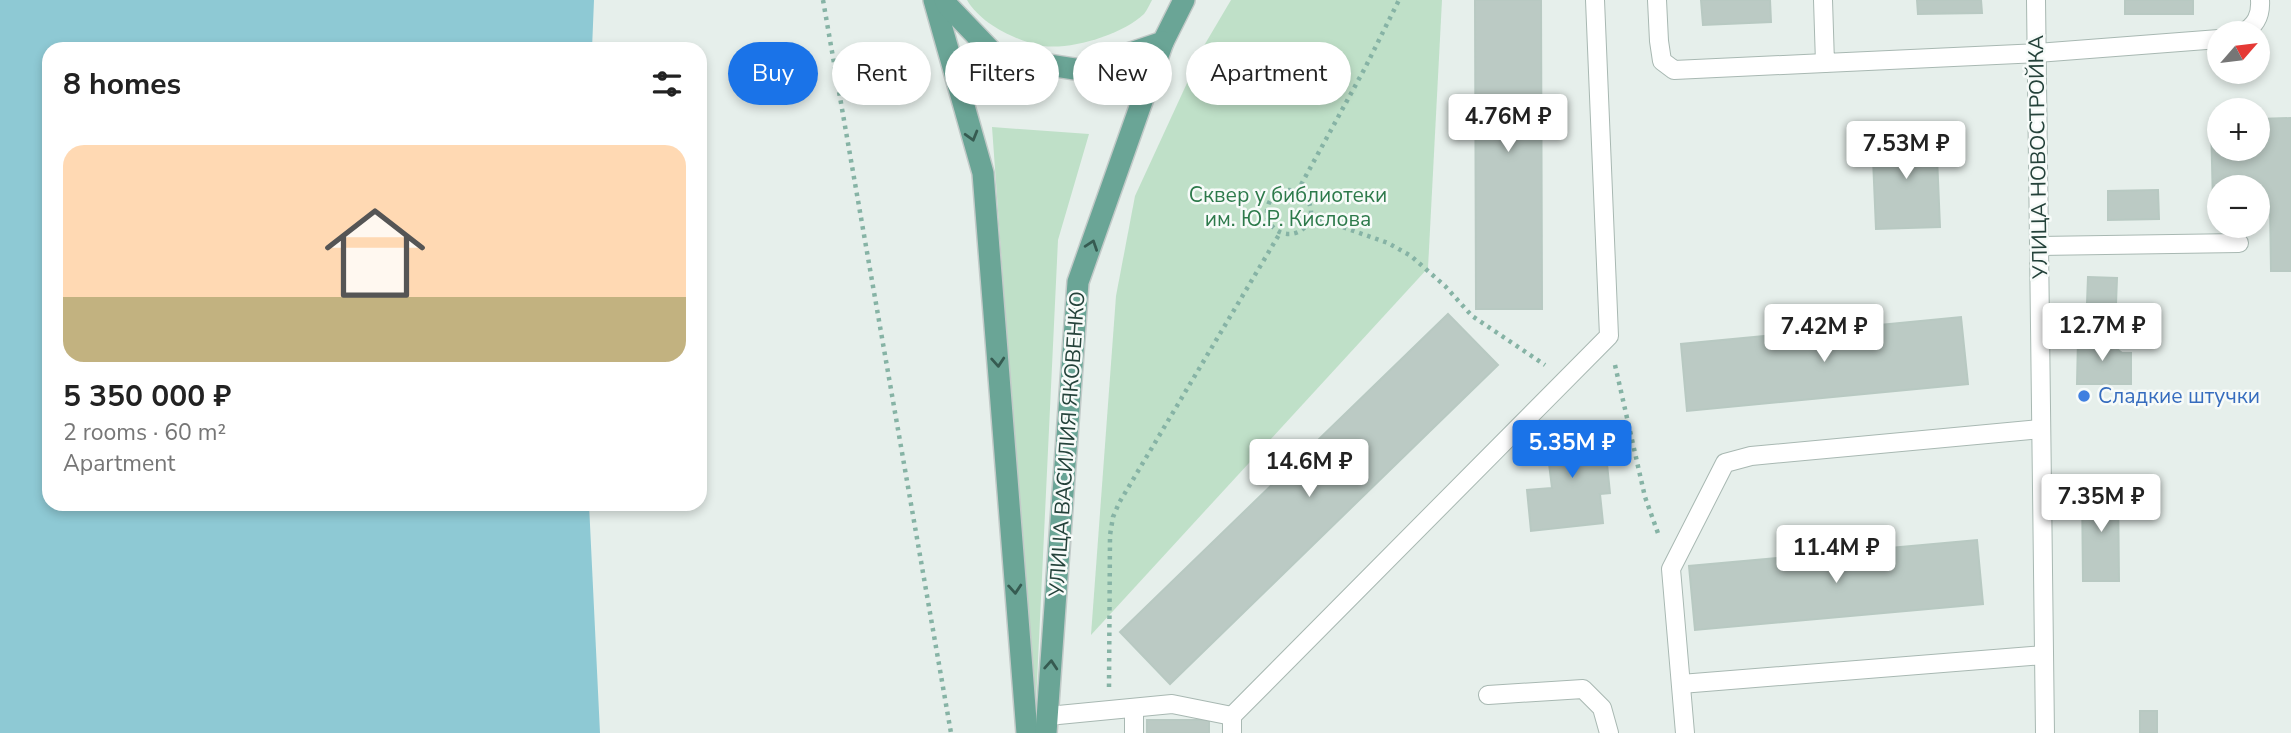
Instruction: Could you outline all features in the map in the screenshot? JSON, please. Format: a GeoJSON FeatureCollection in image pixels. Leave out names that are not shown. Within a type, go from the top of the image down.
{"type":"FeatureCollection","features":[{"type":"Feature","properties":{"kind":"main road"},"geometry":{"type":"LineString","coordinates":[[934,0],[983,173],[1027,733]]}},
{"type":"Feature","properties":{"kind":"main road"},"geometry":{"type":"LineString","coordinates":[[945,0],[997,57],[1073,69]]}},
{"type":"Feature","properties":{"kind":"main road","name":"УЛИЦА ВАСИЛИЯ ЯКОВЕНКО"},"geometry":{"type":"LineString","coordinates":[[1163,42],[1184,0]]}},
{"type":"Feature","properties":{"kind":"main road","name":"УЛИЦА ВАСИЛИЯ ЯКОВЕНКО"},"geometry":{"type":"LineString","coordinates":[[1047,725],[1078,282],[1141,105]]}},
{"type":"Feature","properties":{"kind":"lane"},"geometry":{"type":"LineString","coordinates":[[1047,725],[1108,710],[1172,704],[1232,725],[1565,378],[1609,337],[1595,0]]}},
{"type":"Feature","properties":{"kind":"lane"},"geometry":{"type":"LineString","coordinates":[[1657,0],[1662,61],[1674,70],[2036,53],[2207,40]]}},
{"type":"Feature","properties":{"kind":"lane"},"geometry":{"type":"LineString","coordinates":[[1823,0],[1825,63]]}},
{"type":"Feature","properties":{"kind":"lane","name":"УЛИЦА НОВОСТРОЙКА"},"geometry":{"type":"LineString","coordinates":[[2036,0],[2045,733]]}},
{"type":"Feature","properties":{"kind":"lane"},"geometry":{"type":"LineString","coordinates":[[2256,21],[2261,12],[2260,0]]}},
{"type":"Feature","properties":{"kind":"lane"},"geometry":{"type":"LineString","coordinates":[[2039,246],[2239,243]]}},
{"type":"Feature","properties":{"kind":"lane"},"geometry":{"type":"LineString","coordinates":[[1685,733],[1671,569],[1725,463],[1751,456],[2041,429]]}},
{"type":"Feature","properties":{"kind":"lane"},"geometry":{"type":"LineString","coordinates":[[1681,684],[2044,655]]}},
{"type":"Feature","properties":{"kind":"lane"},"geometry":{"type":"LineString","coordinates":[[1488,695],[1583,689],[1602,708],[1609,733]]}},
{"type":"Feature","properties":{"kind":"lane"},"geometry":{"type":"LineString","coordinates":[[1134,708],[1134,733]]}},
{"type":"Feature","properties":{"kind":"path"},"geometry":{"type":"LineString","coordinates":[[823,0],[951,733]]}},
{"type":"Feature","properties":{"kind":"path"},"geometry":{"type":"LineString","coordinates":[[1297,192],[1399,0]]}},
{"type":"Feature","properties":{"kind":"path"},"geometry":{"type":"LineString","coordinates":[[1287,190],[1305,197],[1311,216],[1300,232],[1290,235],[1280,233],[1272,227],[1267,219],[1266,209],[1270,200],[1287,190]]}},
{"type":"Feature","properties":{"kind":"path"},"geometry":{"type":"LineString","coordinates":[[1311,216],[1388,243],[1411,256],[1445,286],[1472,316],[1565,378]]}},
{"type":"Feature","properties":{"kind":"path"},"geometry":{"type":"LineString","coordinates":[[1108,710],[1110,535],[1113,517],[1280,233]]}},
{"type":"Feature","properties":{"kind":"path"},"geometry":{"type":"LineString","coordinates":[[1609,337],[1645,497],[1671,569]]}},
{"type":"Feature","properties":{"kind":"green space"},"geometry":{"type":"Polygon","coordinates":[[[967,0],[1152,0],[1144,14],[1123,28],[1096,39],[1059,47],[1059,42],[1028,42],[1011,36],[990,24],[967,0]]]}},
{"type":"Feature","properties":{"kind":"green space","name":"Сквер у библиотеки им. Ю.Р. Кислова"},"geometry":{"type":"Polygon","coordinates":[[[1231,0],[1442,0],[1428,268],[1091,635],[1116,296],[1135,196],[1186,85],[1186,105],[1351,105],[1351,42],[1206,42],[1231,0]]]}},
{"type":"Feature","properties":{"kind":"green space"},"geometry":{"type":"Polygon","coordinates":[[[992,127],[1089,134],[1058,240],[1035,724],[992,127]]]}},
{"type":"Feature","properties":{"kind":"water"},"geometry":{"type":"Polygon","coordinates":[[[0,0],[594,0],[592,42],[42,42],[42,511],[589,511],[600,733],[0,733],[0,0]]]}},
{"type":"Feature","properties":{"kind":"building"},"geometry":{"type":"Polygon","coordinates":[[[1475,0],[1541,0],[1542,309],[1476,309],[1475,0]]]}},
{"type":"Feature","properties":{"kind":"building"},"geometry":{"type":"Polygon","coordinates":[[[1701,0],[1770,0],[1771,22],[1703,25],[1701,0]]]}},
{"type":"Feature","properties":{"kind":"building"},"geometry":{"type":"Polygon","coordinates":[[[1917,0],[1981,0],[1982,13],[1918,14],[1917,0]]]}},
{"type":"Feature","properties":{"kind":"building"},"geometry":{"type":"Polygon","coordinates":[[[2125,0],[2193,0],[2193,14],[2125,14],[2125,0]]]}},
{"type":"Feature","properties":{"kind":"building"},"geometry":{"type":"Polygon","coordinates":[[[2291,118],[2291,271],[2271,271],[2270,175],[2212,175],[2212,161],[2270,161],[2270,119],[2291,118]]]}},
{"type":"Feature","properties":{"kind":"building"},"geometry":{"type":"Polygon","coordinates":[[[1936,133],[1940,227],[1876,229],[1872,135],[1936,133]]]}},
{"type":"Feature","properties":{"kind":"building"},"geometry":{"type":"Polygon","coordinates":[[[2158,190],[2159,219],[2108,220],[2108,191],[2158,190]]]}},
{"type":"Feature","properties":{"kind":"building"},"geometry":{"type":"Polygon","coordinates":[[[2088,277],[2117,278],[2116,304],[2087,303],[2088,277]]]}},
{"type":"Feature","properties":{"kind":"building"},"geometry":{"type":"Polygon","coordinates":[[[1448,314],[1498,365],[1170,684],[1120,632],[1448,314]]]}},
{"type":"Feature","properties":{"kind":"building"},"geometry":{"type":"Polygon","coordinates":[[[1961,317],[1968,384],[1687,411],[1681,344],[1961,317]]]}},
{"type":"Feature","properties":{"kind":"building"},"geometry":{"type":"Polygon","coordinates":[[[2078,339],[2105,339],[2122,353],[2131,353],[2131,384],[2077,384],[2078,339]]]}},
{"type":"Feature","properties":{"kind":"building"},"geometry":{"type":"Polygon","coordinates":[[[1603,425],[1610,493],[1600,494],[1603,523],[1531,531],[1527,490],[1552,488],[1545,431],[1603,425]]]}},
{"type":"Feature","properties":{"kind":"building"},"geometry":{"type":"Polygon","coordinates":[[[2118,486],[2119,581],[2083,581],[2082,487],[2118,486]]]}},
{"type":"Feature","properties":{"kind":"building"},"geometry":{"type":"Polygon","coordinates":[[[1977,540],[1983,604],[1695,630],[1689,566],[1977,540]]]}},
{"type":"Feature","properties":{"kind":"building"},"geometry":{"type":"Polygon","coordinates":[[[2140,711],[2157,711],[2157,733],[2140,733],[2140,711]]]}},
{"type":"Feature","properties":{"kind":"building"},"geometry":{"type":"Polygon","coordinates":[[[1147,720],[1209,720],[1209,733],[1147,733],[1147,720]]]}},
{"type":"Feature","properties":{"kind":"place","name":"Сладкие штучки"},"geometry":{"type":"Point","coordinates":[2084,396]}}]}
